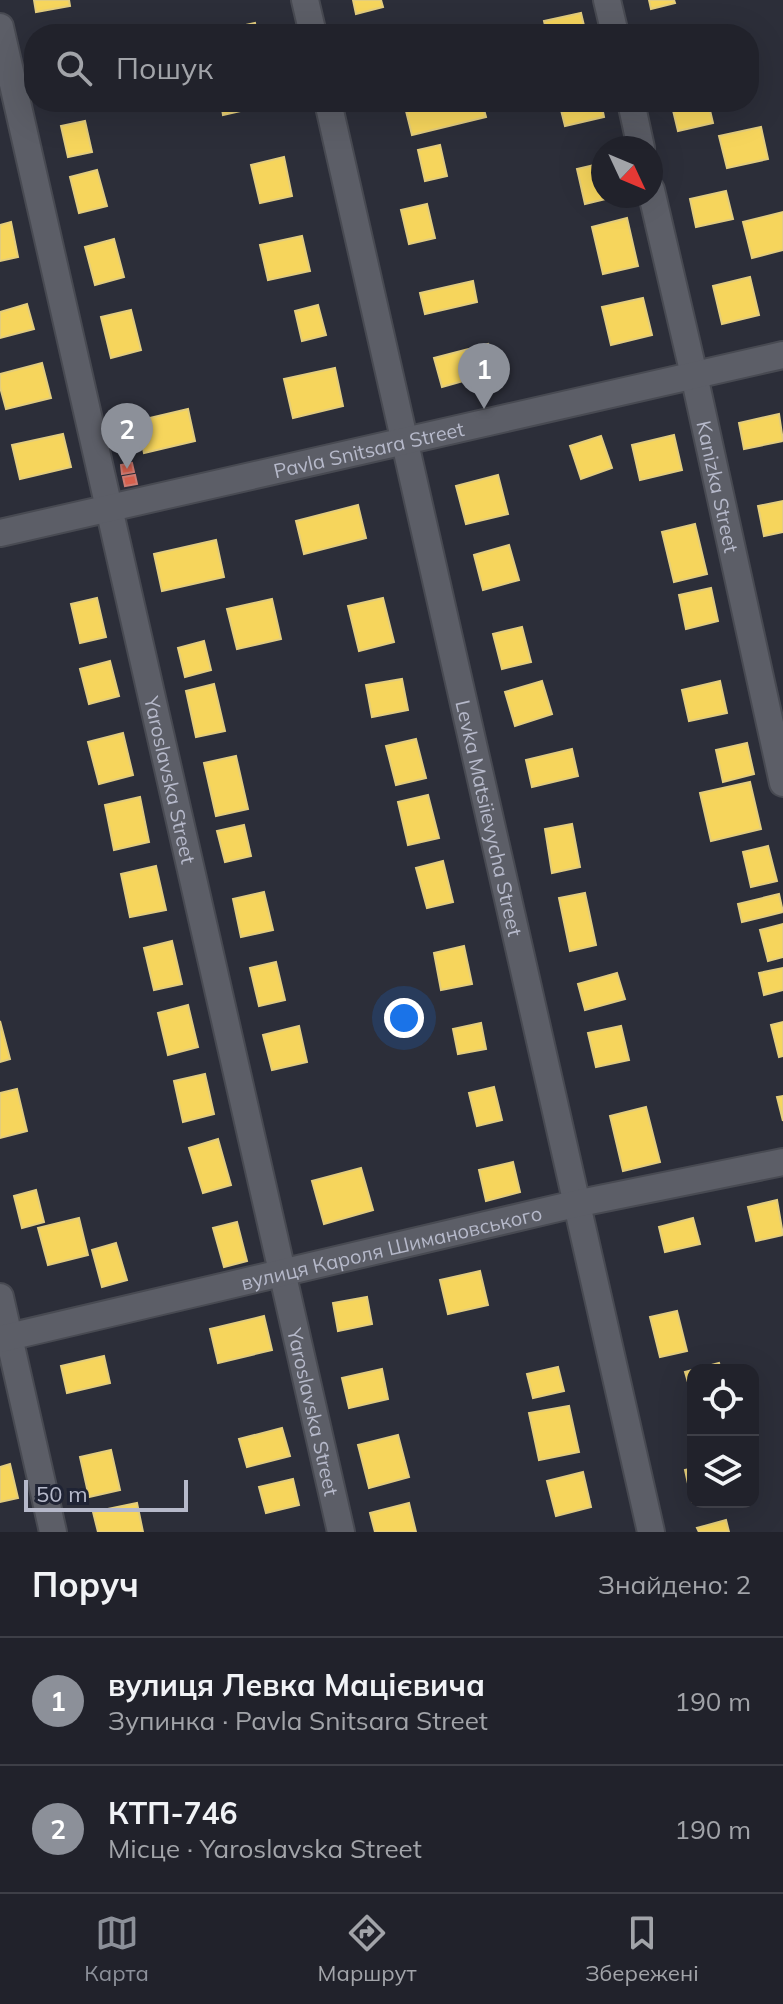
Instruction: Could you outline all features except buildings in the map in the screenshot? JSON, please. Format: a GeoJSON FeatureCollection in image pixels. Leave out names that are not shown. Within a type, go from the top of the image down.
{"type":"FeatureCollection","features":[{"type":"Feature","properties":{"kind":"street"},"geometry":{"type":"LineString","coordinates":[[305,0],[311,24]]}},
{"type":"Feature","properties":{"kind":"street"},"geometry":{"type":"LineString","coordinates":[[607,0],[613,24]]}},
{"type":"Feature","properties":{"kind":"street","name":"Yaroslavska Street"},"geometry":{"type":"LineString","coordinates":[[0,27],[341,1532]]}},
{"type":"Feature","properties":{"kind":"street","name":"Levka Matsiievycha Street"},"geometry":{"type":"LineString","coordinates":[[330,112],[651,1532]]}},
{"type":"Feature","properties":{"kind":"street"},"geometry":{"type":"LineString","coordinates":[[633,112],[638,136]]}},
{"type":"Feature","properties":{"kind":"street","name":"Kanizka Street"},"geometry":{"type":"LineString","coordinates":[[655,208],[783,783]]}},
{"type":"Feature","properties":{"kind":"street","name":"Pavla Snitsara Street"},"geometry":{"type":"LineString","coordinates":[[0,533],[783,355]]}},
{"type":"Feature","properties":{"kind":"street","name":"вулиця Кароля Шимановського"},"geometry":{"type":"LineString","coordinates":[[4,1338],[575,1204],[783,1162]]}},
{"type":"Feature","properties":{"kind":"street"},"geometry":{"type":"LineString","coordinates":[[0,1297],[4,1338],[53,1532]]}},
{"type":"Feature","properties":{"kind":"place","name":"вулиця Левка Мацієвича"},"geometry":{"type":"Point","coordinates":[484,409]}},
{"type":"Feature","properties":{"kind":"place","name":"КТП-746"},"geometry":{"type":"Point","coordinates":[127,469]}}]}
